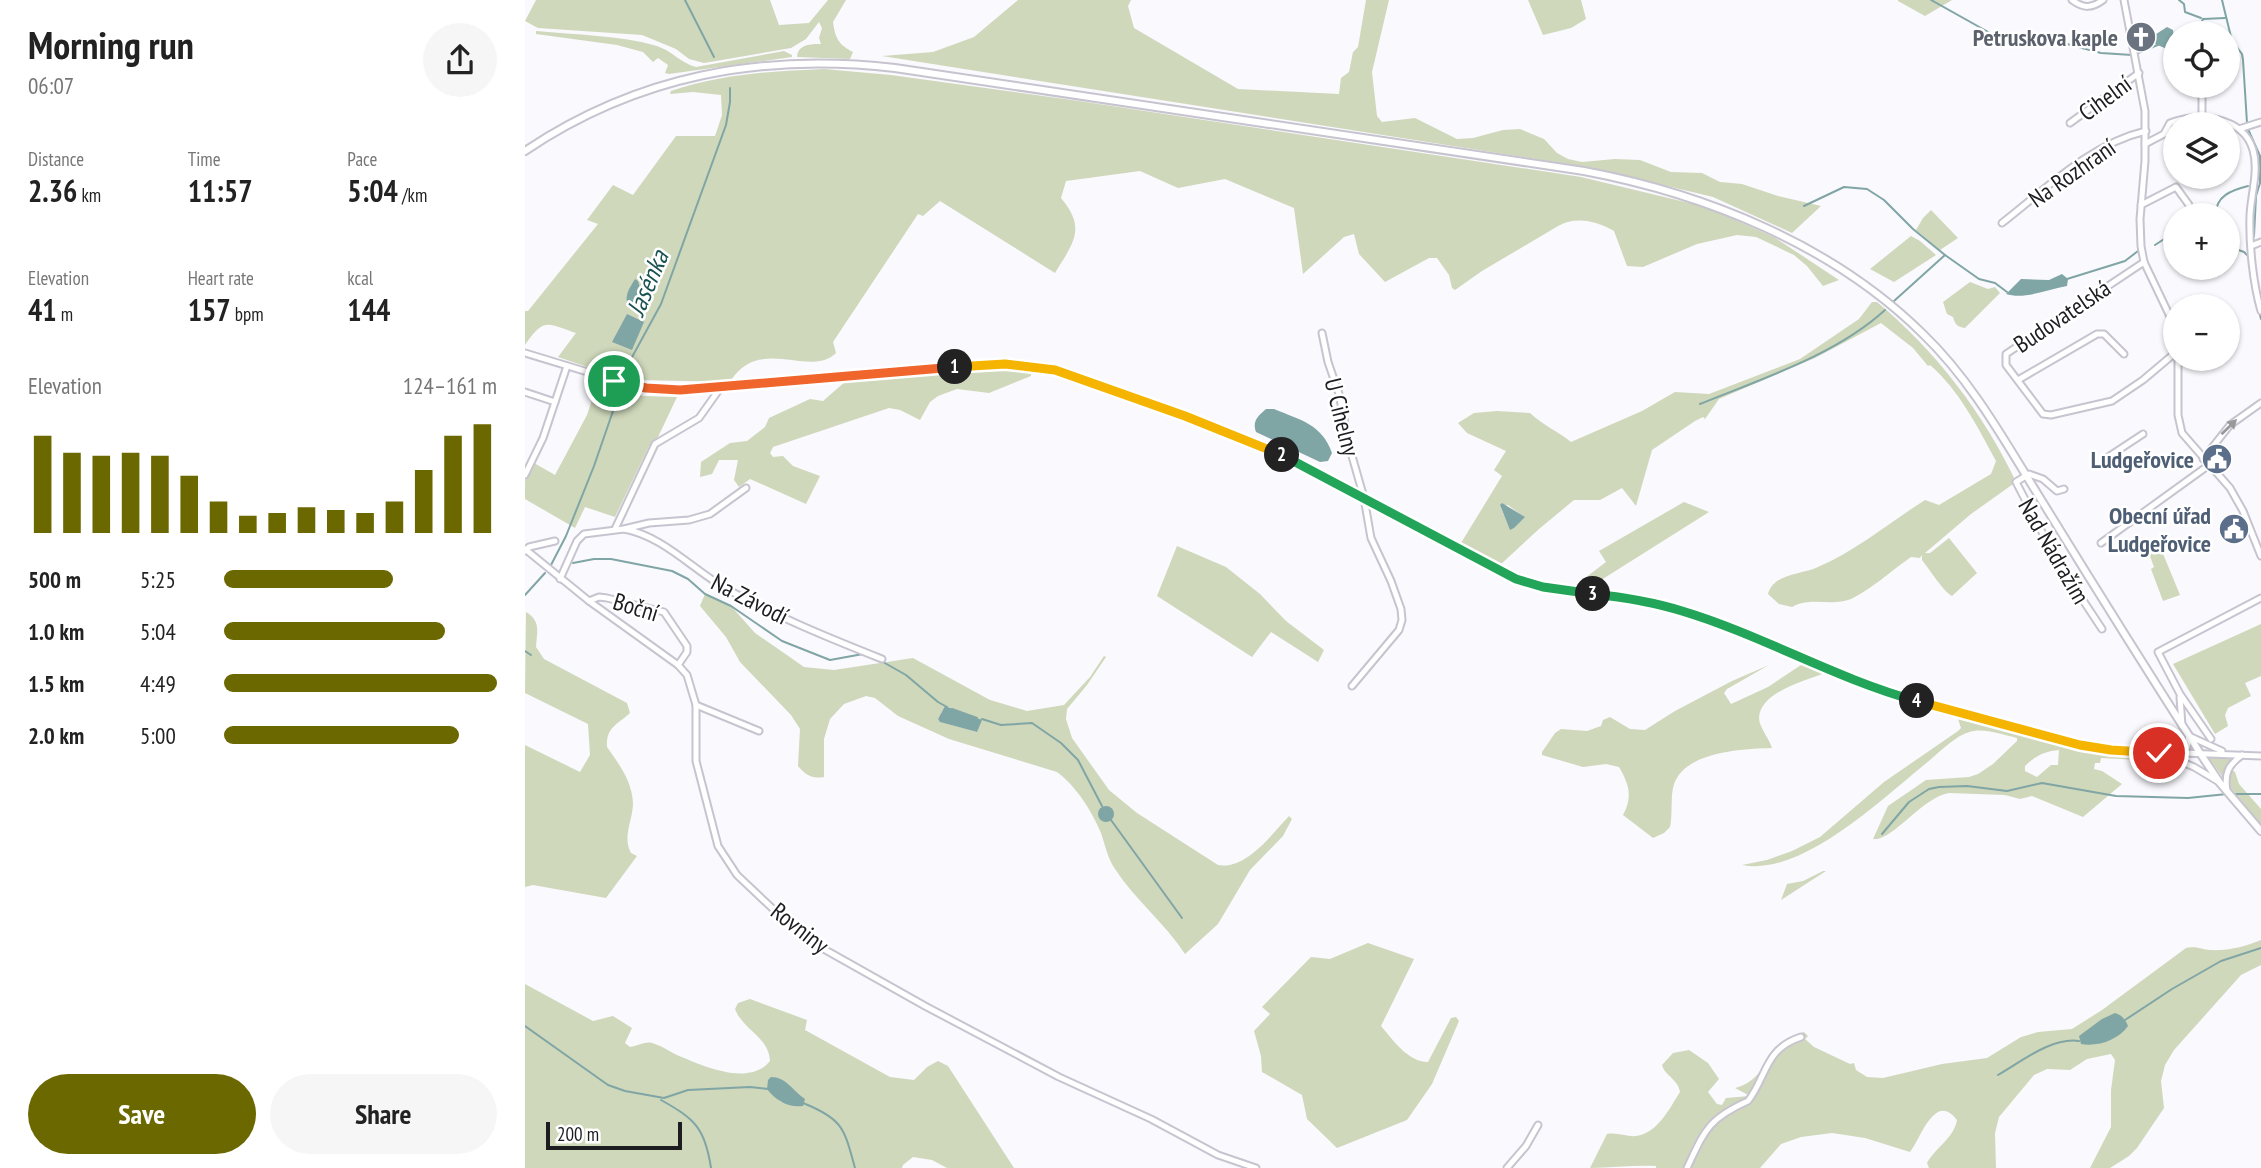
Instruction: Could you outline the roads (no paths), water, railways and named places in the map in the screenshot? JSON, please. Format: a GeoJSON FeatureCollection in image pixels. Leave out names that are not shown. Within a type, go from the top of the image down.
{"type":"FeatureCollection","features":[{"type":"Feature","properties":{"kind":"main road"},"geometry":{"type":"LineString","coordinates":[[525,151],[557,131],[636,93],[691,77],[755,66],[825,62],[895,68],[1584,171],[1642,183],[1722,209],[1817,255],[1880,297],[1936,347],[1971,390],[2200,754],[2220,783],[2261,831]]}},
{"type":"Feature","properties":{"kind":"street"},"geometry":{"type":"LineString","coordinates":[[2072,0],[2083,7],[2090,7],[2103,0]]}},
{"type":"Feature","properties":{"kind":"street"},"geometry":{"type":"LineString","coordinates":[[2124,0],[2144,94],[2145,144],[2141,205],[2144,262],[2163,302]]}},
{"type":"Feature","properties":{"kind":"street","name":"Cihelní"},"geometry":{"type":"LineString","coordinates":[[2070,123],[2140,73]]}},
{"type":"Feature","properties":{"kind":"street"},"geometry":{"type":"LineString","coordinates":[[2240,129],[2261,122]]}},
{"type":"Feature","properties":{"kind":"street"},"geometry":{"type":"LineString","coordinates":[[2240,130],[2250,143],[2254,159],[2250,213],[2251,246],[2261,311]]}},
{"type":"Feature","properties":{"kind":"street","name":"Na Rozhraní"},"geometry":{"type":"LineString","coordinates":[[2002,223],[2098,149],[2127,135],[2145,131]]}},
{"type":"Feature","properties":{"kind":"street"},"geometry":{"type":"LineString","coordinates":[[2145,144],[2163,135]]}},
{"type":"Feature","properties":{"kind":"street"},"geometry":{"type":"LineString","coordinates":[[2141,205],[2176,187],[2181,190],[2188,203]]}},
{"type":"Feature","properties":{"kind":"street"},"geometry":{"type":"LineString","coordinates":[[2251,246],[2261,242]]}},
{"type":"Feature","properties":{"kind":"street","name":"Budovatelská"},"geometry":{"type":"LineString","coordinates":[[2144,262],[2006,354],[2006,365],[2043,414],[2051,415],[2112,401],[2163,363]]}},
{"type":"Feature","properties":{"kind":"street","name":"U Cihelny"},"geometry":{"type":"LineString","coordinates":[[1322,333],[1364,498],[1371,538],[1398,596],[1402,620],[1399,630],[1352,686]]}},
{"type":"Feature","properties":{"kind":"street","name":"Budovatelská"},"geometry":{"type":"LineString","coordinates":[[2018,380],[2097,334],[2104,334],[2124,354]]}},
{"type":"Feature","properties":{"kind":"street"},"geometry":{"type":"LineString","coordinates":[[525,353],[614,381],[646,388],[680,390],[985,364],[1033,366],[1075,376],[1271,450],[1525,583],[1620,597],[1681,610],[1907,699],[2080,745],[2159,753],[2261,756]]}},
{"type":"Feature","properties":{"kind":"street"},"geometry":{"type":"LineString","coordinates":[[525,475],[543,438],[567,366]]}},
{"type":"Feature","properties":{"kind":"street"},"geometry":{"type":"LineString","coordinates":[[2178,371],[2179,426],[2185,439],[2230,488],[2261,555]]}},
{"type":"Feature","properties":{"kind":"street"},"geometry":{"type":"LineString","coordinates":[[615,529],[655,444],[699,418],[721,387]]}},
{"type":"Feature","properties":{"kind":"street"},"geometry":{"type":"LineString","coordinates":[[525,392],[555,402]]}},
{"type":"Feature","properties":{"kind":"street"},"geometry":{"type":"LineString","coordinates":[[2203,459],[2229,425],[2261,403]]}},
{"type":"Feature","properties":{"kind":"street"},"geometry":{"type":"LineString","coordinates":[[2105,459],[2141,435]]}},
{"type":"Feature","properties":{"kind":"street"},"geometry":{"type":"LineString","coordinates":[[2101,543],[2209,466]]}},
{"type":"Feature","properties":{"kind":"street"},"geometry":{"type":"LineString","coordinates":[[2026,476],[2037,476],[2061,490]]}},
{"type":"Feature","properties":{"kind":"street","name":"Nad Nádražím"},"geometry":{"type":"LineString","coordinates":[[2026,476],[2017,482],[2018,490],[2057,561],[2102,629]]}},
{"type":"Feature","properties":{"kind":"street","name":"Na Závodí"},"geometry":{"type":"LineString","coordinates":[[560,579],[582,535],[649,523],[689,520],[710,514],[746,488]]}},
{"type":"Feature","properties":{"kind":"street","name":"Na Závodí"},"geometry":{"type":"LineString","coordinates":[[624,529],[653,540],[700,573],[749,601],[833,640],[882,659]]}},
{"type":"Feature","properties":{"kind":"street"},"geometry":{"type":"LineString","coordinates":[[2252,534],[2261,530]]}},
{"type":"Feature","properties":{"kind":"street"},"geometry":{"type":"LineString","coordinates":[[525,550],[555,541]]}},
{"type":"Feature","properties":{"kind":"street","name":"Rovniny"},"geometry":{"type":"LineString","coordinates":[[525,550],[589,601],[678,665],[687,675],[696,705],[696,761],[718,846],[737,875],[772,908],[822,948],[1028,1061],[1230,1160],[1256,1168]]}},
{"type":"Feature","properties":{"kind":"street","name":"Boční"},"geometry":{"type":"LineString","coordinates":[[589,601],[599,597],[607,598],[664,612],[687,646],[687,652],[678,665]]}},
{"type":"Feature","properties":{"kind":"street"},"geometry":{"type":"LineString","coordinates":[[2211,739],[2180,694],[2158,652],[2261,598]]}},
{"type":"Feature","properties":{"kind":"street"},"geometry":{"type":"LineString","coordinates":[[2150,674],[2165,667]]}},
{"type":"Feature","properties":{"kind":"street"},"geometry":{"type":"LineString","coordinates":[[2180,694],[2182,726]]}},
{"type":"Feature","properties":{"kind":"street"},"geometry":{"type":"LineString","coordinates":[[696,705],[759,730]]}},
{"type":"Feature","properties":{"kind":"street"},"geometry":{"type":"LineString","coordinates":[[2179,753],[2187,747],[2189,736],[2216,750],[2242,755]]}},
{"type":"Feature","properties":{"kind":"street"},"geometry":{"type":"LineString","coordinates":[[2159,753],[2194,767],[2220,783]]}},
{"type":"Feature","properties":{"kind":"street"},"geometry":{"type":"LineString","coordinates":[[2227,791],[2225,776],[2242,755]]}},
{"type":"Feature","properties":{"kind":"street"},"geometry":{"type":"LineString","coordinates":[[1687,1168],[1710,1124],[1748,1101],[1761,1074],[1780,1047],[1787,1041],[1801,1037]]}},
{"type":"Feature","properties":{"kind":"street"},"geometry":{"type":"LineString","coordinates":[[1507,1168],[1526,1146],[1538,1125]]}},
{"type":"Feature","properties":{"kind":"street"},"geometry":{"type":"LineString","coordinates":[[1230,1160],[1230,1168]]}},
{"type":"Feature","properties":{"kind":"water"},"geometry":{"type":"Polygon","coordinates":[[[2163,30],[2163,47],[2148,41],[2163,30]]]}},
{"type":"Feature","properties":{"kind":"water"},"geometry":{"type":"Polygon","coordinates":[[[2062,274],[2068,279],[2067,286],[2029,295],[2006,294],[2021,279],[2049,280],[2062,274]]]}},
{"type":"Feature","properties":{"kind":"water"},"geometry":{"type":"Polygon","coordinates":[[[635,279],[638,281],[645,306],[642,313],[628,307],[627,303],[628,292],[635,279]]]}},
{"type":"Feature","properties":{"kind":"water"},"geometry":{"type":"Polygon","coordinates":[[[627,314],[644,322],[632,350],[612,342],[627,314]]]}},
{"type":"Feature","properties":{"kind":"water"},"geometry":{"type":"Polygon","coordinates":[[[1266,409],[1293,416],[1316,429],[1328,443],[1332,453],[1328,461],[1320,462],[1256,432],[1255,422],[1266,409]]]}},
{"type":"Feature","properties":{"kind":"water"},"geometry":{"type":"Polygon","coordinates":[[[1502,503],[1525,517],[1510,530],[1500,505],[1502,503]]]}},
{"type":"Feature","properties":{"kind":"water"},"geometry":{"type":"Polygon","coordinates":[[[945,706],[982,720],[977,732],[940,722],[938,719],[945,706]]]}},
{"type":"Feature","properties":{"kind":"water"},"geometry":{"type":"Polygon","coordinates":[[[1106,806],[1112,808],[1112,820],[1106,822],[1100,820],[1098,814],[1100,808],[1106,806]]]}},
{"type":"Feature","properties":{"kind":"water"},"geometry":{"type":"Polygon","coordinates":[[[2115,1013],[2121,1016],[2128,1026],[2124,1031],[2107,1041],[2081,1044],[2079,1036],[2115,1013]]]}},
{"type":"Feature","properties":{"kind":"water"},"geometry":{"type":"Polygon","coordinates":[[[771,1077],[785,1082],[805,1099],[803,1106],[787,1104],[774,1097],[767,1089],[771,1077]]]}},
{"type":"Feature","properties":{"kind":"waterway","name":"Jasénka"},"geometry":{"type":"LineString","coordinates":[[685,0],[714,57]]}},
{"type":"Feature","properties":{"kind":"waterway"},"geometry":{"type":"LineString","coordinates":[[1931,0],[1990,33],[2052,40],[2101,53],[2132,55]]}},
{"type":"Feature","properties":{"kind":"waterway"},"geometry":{"type":"LineString","coordinates":[[2179,0],[2184,4],[2185,12],[2201,18]]}},
{"type":"Feature","properties":{"kind":"waterway"},"geometry":{"type":"LineString","coordinates":[[2222,0],[2232,41],[2242,54],[2247,123]]}},
{"type":"Feature","properties":{"kind":"waterway"},"geometry":{"type":"LineString","coordinates":[[2202,21],[2225,18]]}},
{"type":"Feature","properties":{"kind":"waterway"},"geometry":{"type":"LineString","coordinates":[[2138,53],[2160,44]]}},
{"type":"Feature","properties":{"kind":"waterway","name":"Jasénka"},"geometry":{"type":"LineString","coordinates":[[551,565],[566,536],[594,466],[631,359],[661,304],[726,125],[730,88]]}},
{"type":"Feature","properties":{"kind":"waterway"},"geometry":{"type":"LineString","coordinates":[[2248,129],[2260,156],[2254,236]]}},
{"type":"Feature","properties":{"kind":"waterway"},"geometry":{"type":"LineString","coordinates":[[2218,203],[2231,192],[2248,186]]}},
{"type":"Feature","properties":{"kind":"waterway"},"geometry":{"type":"LineString","coordinates":[[1804,206],[1844,187],[1867,189],[1884,200],[1913,229],[1945,255],[1979,279],[1995,283],[2007,292]]}},
{"type":"Feature","properties":{"kind":"waterway"},"geometry":{"type":"LineString","coordinates":[[2155,245],[2163,240]]}},
{"type":"Feature","properties":{"kind":"waterway"},"geometry":{"type":"LineString","coordinates":[[2240,250],[2249,257]]}},
{"type":"Feature","properties":{"kind":"waterway"},"geometry":{"type":"LineString","coordinates":[[2067,279],[2125,261],[2138,251]]}},
{"type":"Feature","properties":{"kind":"waterway"},"geometry":{"type":"LineString","coordinates":[[1894,301],[1945,255]]}},
{"type":"Feature","properties":{"kind":"waterway"},"geometry":{"type":"LineString","coordinates":[[2252,283],[2261,319]]}},
{"type":"Feature","properties":{"kind":"waterway"},"geometry":{"type":"LineString","coordinates":[[1700,404],[1821,353],[1865,326],[1885,310]]}},
{"type":"Feature","properties":{"kind":"waterway"},"geometry":{"type":"LineString","coordinates":[[573,563],[611,559],[672,571],[688,579],[705,594],[731,606],[782,641],[830,660],[863,654],[868,656]]}},
{"type":"Feature","properties":{"kind":"waterway","name":"Jasénka"},"geometry":{"type":"LineString","coordinates":[[525,595],[545,573]]}},
{"type":"Feature","properties":{"kind":"waterway"},"geometry":{"type":"LineString","coordinates":[[525,651],[531,655]]}},
{"type":"Feature","properties":{"kind":"waterway"},"geometry":{"type":"LineString","coordinates":[[883,662],[906,675],[947,707]]}},
{"type":"Feature","properties":{"kind":"waterway"},"geometry":{"type":"LineString","coordinates":[[952,709],[977,718]]}},
{"type":"Feature","properties":{"kind":"waterway"},"geometry":{"type":"LineString","coordinates":[[982,719],[1001,725],[1032,723],[1061,743],[1078,760],[1102,806]]}},
{"type":"Feature","properties":{"kind":"waterway"},"geometry":{"type":"LineString","coordinates":[[1882,834],[1909,802],[1929,789],[1939,787],[1967,786],[2007,791],[2042,783],[2116,796],[2188,798],[2227,794]]}},
{"type":"Feature","properties":{"kind":"waterway"},"geometry":{"type":"LineString","coordinates":[[2233,794],[2261,794]]}},
{"type":"Feature","properties":{"kind":"waterway"},"geometry":{"type":"LineString","coordinates":[[1111,820],[1182,918]]}},
{"type":"Feature","properties":{"kind":"waterway"},"geometry":{"type":"LineString","coordinates":[[2125,1020],[2221,961],[2261,948]]}},
{"type":"Feature","properties":{"kind":"waterway"},"geometry":{"type":"LineString","coordinates":[[525,1026],[608,1085],[625,1091],[664,1098],[688,1090],[750,1087],[768,1089]]}},
{"type":"Feature","properties":{"kind":"waterway"},"geometry":{"type":"LineString","coordinates":[[1998,1075],[2047,1047],[2079,1041]]}},
{"type":"Feature","properties":{"kind":"waterway"},"geometry":{"type":"LineString","coordinates":[[661,1100],[697,1126],[709,1154],[711,1168]]}},
{"type":"Feature","properties":{"kind":"waterway"},"geometry":{"type":"LineString","coordinates":[[803,1103],[826,1114],[840,1126],[855,1168]]}},
{"type":"Feature","properties":{"kind":"place","name":"Petruskova kaple"},"geometry":{"type":"Point","coordinates":[2141,37]}},
{"type":"Feature","properties":{"kind":"place","name":"Ludgeřovice"},"geometry":{"type":"Point","coordinates":[2217,459]}},
{"type":"Feature","properties":{"kind":"place","name":"Obecní úřad Ludgeřovice"},"geometry":{"type":"Point","coordinates":[2234,529]}}]}
